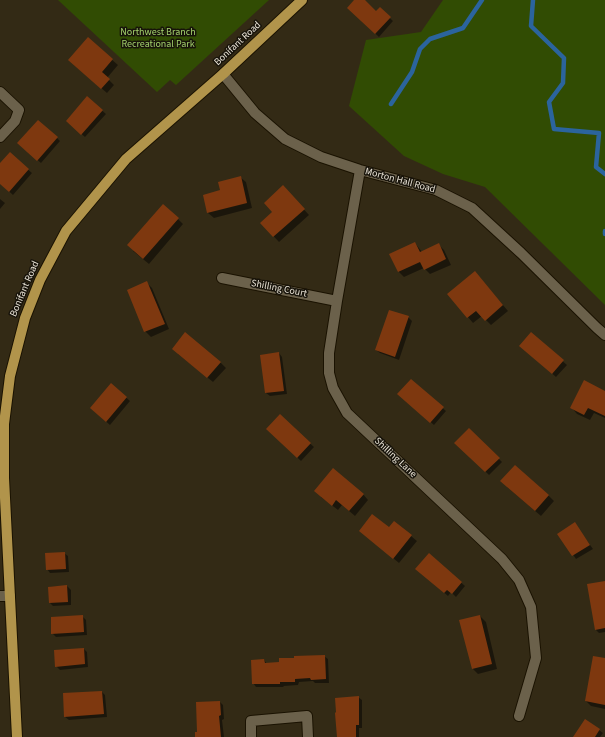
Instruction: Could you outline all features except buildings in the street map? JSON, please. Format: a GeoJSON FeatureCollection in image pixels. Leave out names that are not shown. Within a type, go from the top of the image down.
{"type":"FeatureCollection","features":[{"type":"Feature","properties":{"kind":"main road","name":"Bonifant Road"},"geometry":{"type":"LineString","coordinates":[[18,737],[5,596],[2,461],[4,424],[10,376],[25,318],[40,280],[66,232],[126,159],[223,74],[302,0]]}},
{"type":"Feature","properties":{"kind":"street","name":"Morton Hall Road"},"geometry":{"type":"LineString","coordinates":[[223,74],[254,113],[285,139],[321,157],[360,170],[436,190],[472,208],[521,253],[605,335]]}},
{"type":"Feature","properties":{"kind":"street"},"geometry":{"type":"LineString","coordinates":[[0,92],[19,110],[15,121],[0,137]]}},
{"type":"Feature","properties":{"kind":"street","name":"Shilling Lane"},"geometry":{"type":"LineString","coordinates":[[360,170],[329,353],[329,373],[333,388],[347,413],[502,559],[519,580],[531,607],[536,658],[519,716]]}},
{"type":"Feature","properties":{"kind":"street","name":"Shilling Court"},"geometry":{"type":"LineString","coordinates":[[222,278],[337,301]]}},
{"type":"Feature","properties":{"kind":"street"},"geometry":{"type":"LineString","coordinates":[[251,737],[250,721],[307,716],[308,737]]}},
{"type":"Feature","properties":{"kind":"green space","name":"Northwest Branch Recreational Park"},"geometry":{"type":"Polygon","coordinates":[[[58,0],[269,0],[176,85],[170,80],[157,92],[58,0]]]}},
{"type":"Feature","properties":{"kind":"green space"},"geometry":{"type":"Polygon","coordinates":[[[443,0],[605,0],[605,305],[485,187],[443,174],[404,156],[349,106],[366,40],[421,32],[443,0]]]}},
{"type":"Feature","properties":{"kind":"waterway"},"geometry":{"type":"LineString","coordinates":[[391,104],[412,72],[420,49],[430,39],[463,28],[482,0]]}},
{"type":"Feature","properties":{"kind":"waterway"},"geometry":{"type":"LineString","coordinates":[[533,0],[531,26],[564,58],[563,83],[549,102],[554,129],[599,133],[596,167],[605,174]]}}]}
